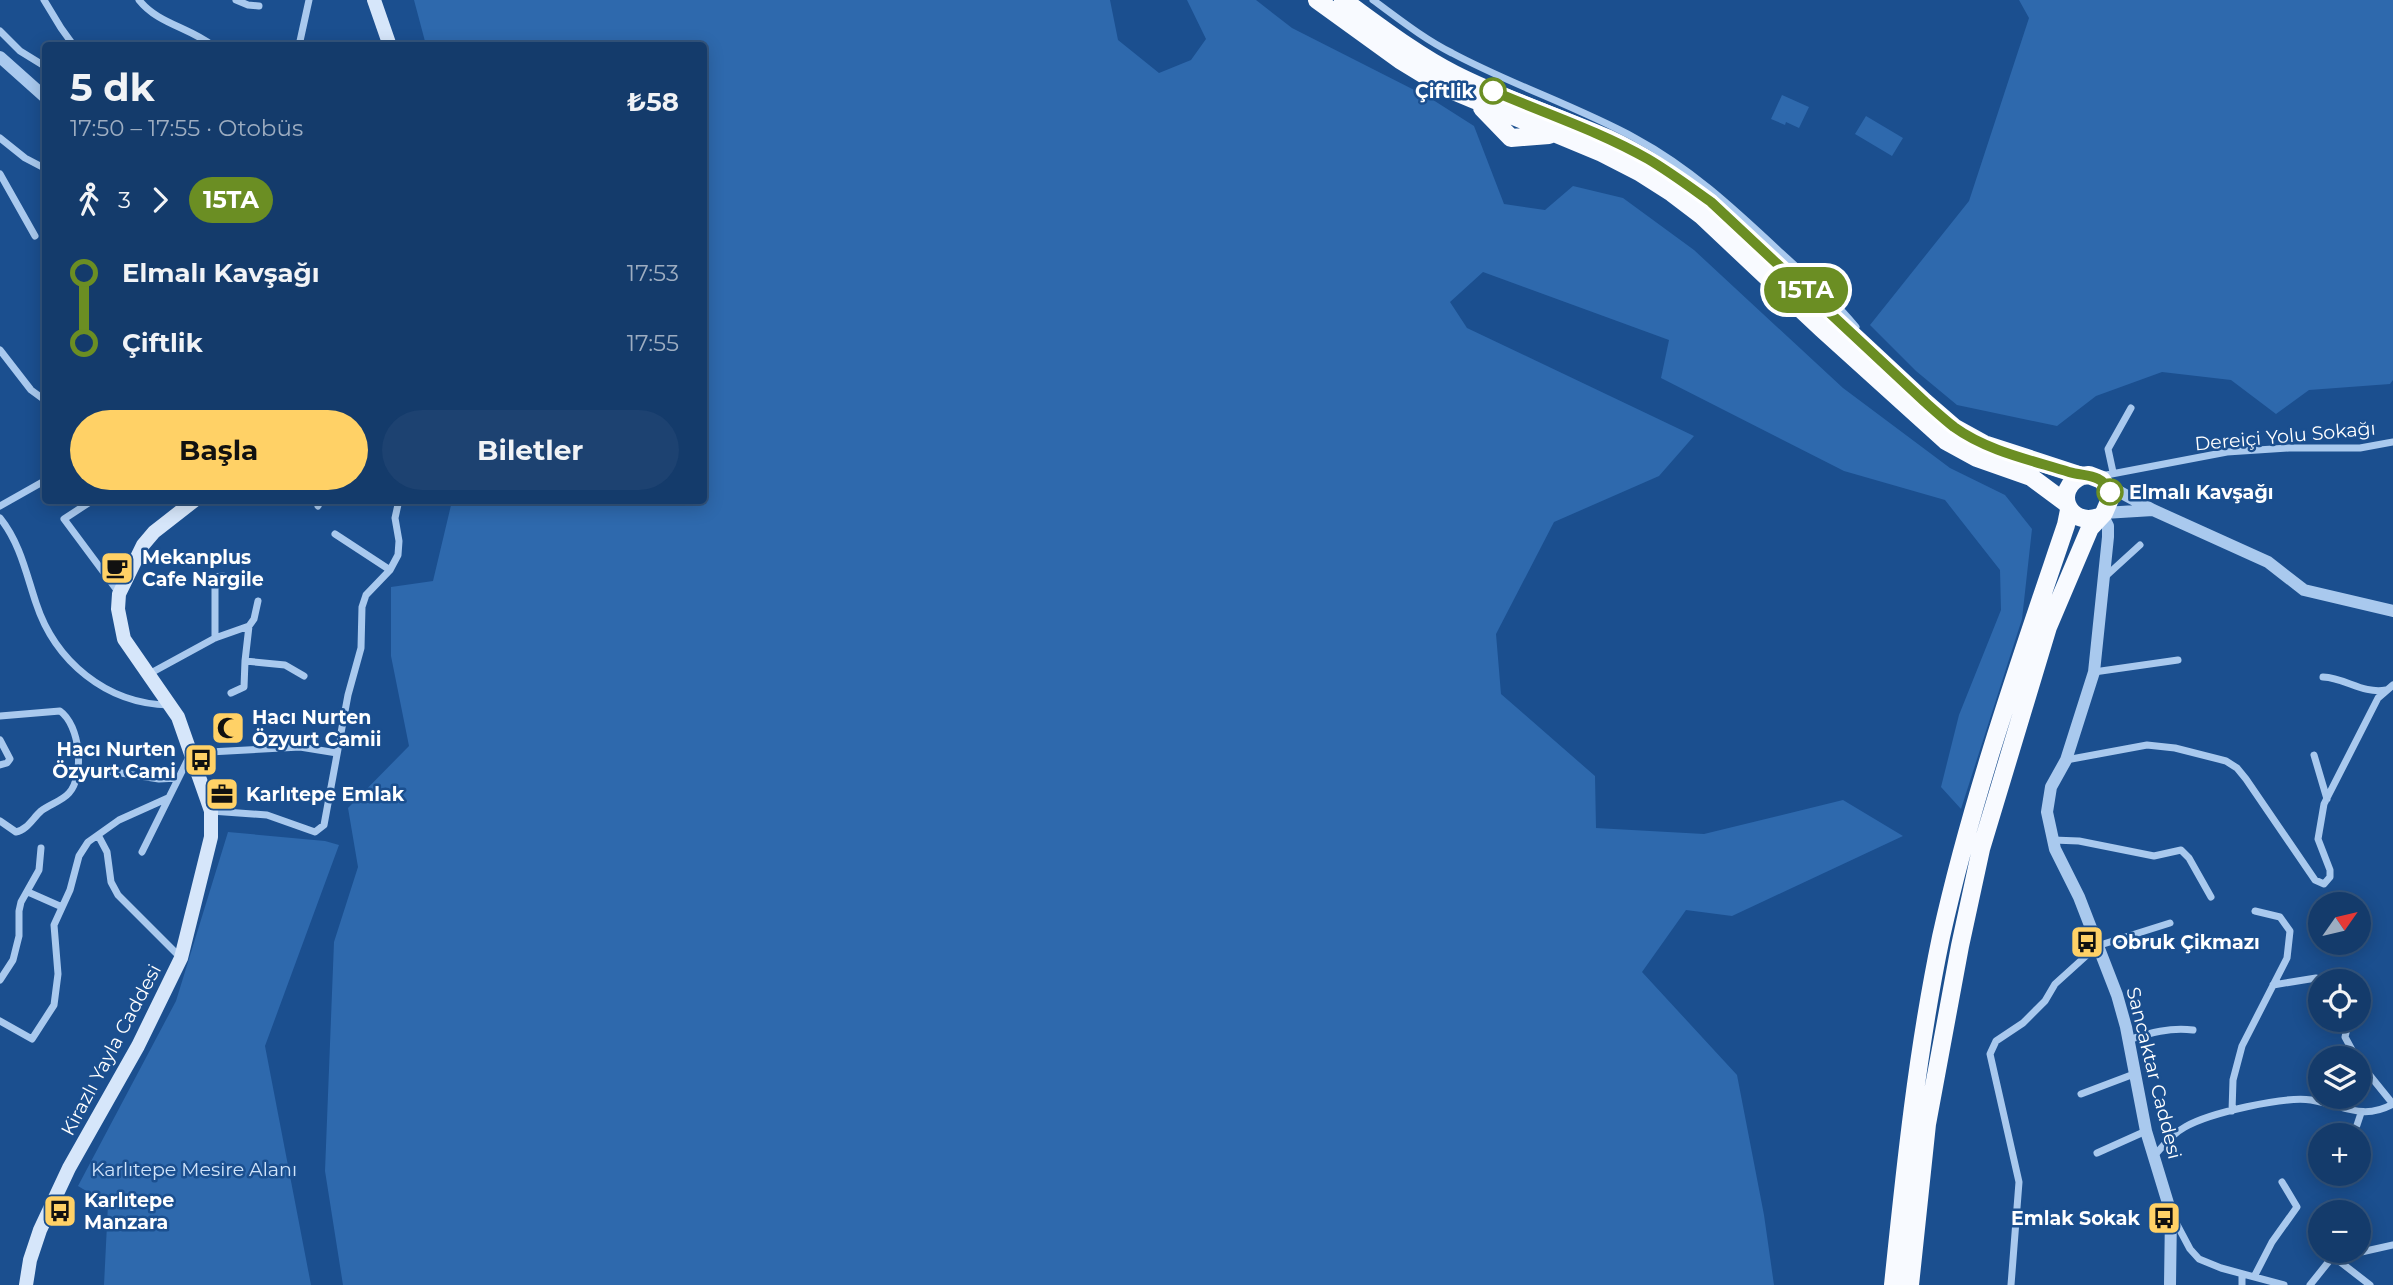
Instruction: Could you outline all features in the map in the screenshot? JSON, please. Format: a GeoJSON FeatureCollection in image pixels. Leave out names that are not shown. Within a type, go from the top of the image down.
{"type":"FeatureCollection","features":[{"type":"Feature","properties":{"kind":"highway"},"geometry":{"type":"LineString","coordinates":[[1317,0],[1400,60],[1446,88],[1602,153],[1672,193],[1701,215],[1946,441],[1977,458],[2031,477],[2079,518],[2086,520],[2102,515]]}},
{"type":"Feature","properties":{"kind":"highway"},"geometry":{"type":"LineString","coordinates":[[1343,0],[1408,47],[1454,74],[1608,139],[1681,180],[1711,202],[1955,428],[1984,444],[2100,477],[2110,499],[2102,515],[2090,528],[2048,626],[1981,849],[1927,1124],[1910,1285]]}},
{"type":"Feature","properties":{"kind":"highway"},"geometry":{"type":"LineString","coordinates":[[1893,1285],[1912,1108],[1941,937],[1992,743],[2066,525],[2066,496],[2071,483],[2100,477]]}},
{"type":"Feature","properties":{"kind":"main road"},"geometry":{"type":"LineString","coordinates":[[374,0],[389,42]]}},
{"type":"Feature","properties":{"kind":"main road"},"geometry":{"type":"LineString","coordinates":[[119,594],[143,545],[154,532],[190,504]]}},
{"type":"Feature","properties":{"kind":"main road","name":"Kirazlı Yayla Caddesi"},"geometry":{"type":"LineString","coordinates":[[26,1285],[30,1260],[40,1230],[69,1168],[138,1046],[181,958],[211,837],[211,811],[178,717],[124,639],[118,610],[119,594]]}},
{"type":"Feature","properties":{"kind":"street"},"geometry":{"type":"LineString","coordinates":[[44,0],[72,42]]}},
{"type":"Feature","properties":{"kind":"street"},"geometry":{"type":"LineString","coordinates":[[139,0],[157,18],[208,42]]}},
{"type":"Feature","properties":{"kind":"street"},"geometry":{"type":"LineString","coordinates":[[236,0],[259,6]]}},
{"type":"Feature","properties":{"kind":"street"},"geometry":{"type":"LineString","coordinates":[[300,41],[309,0]]}},
{"type":"Feature","properties":{"kind":"street"},"geometry":{"type":"LineString","coordinates":[[1373,0],[1450,52],[1609,125],[1675,163],[1706,185],[1847,316],[1894,374]]}},
{"type":"Feature","properties":{"kind":"street"},"geometry":{"type":"LineString","coordinates":[[0,31],[20,51],[42,65]]}},
{"type":"Feature","properties":{"kind":"street"},"geometry":{"type":"LineString","coordinates":[[0,57],[42,94]]}},
{"type":"Feature","properties":{"kind":"street"},"geometry":{"type":"LineString","coordinates":[[0,138],[42,167]]}},
{"type":"Feature","properties":{"kind":"street"},"geometry":{"type":"LineString","coordinates":[[0,174],[35,236]]}},
{"type":"Feature","properties":{"kind":"street"},"geometry":{"type":"LineString","coordinates":[[0,350],[31,390],[42,398]]}},
{"type":"Feature","properties":{"kind":"street"},"geometry":{"type":"LineString","coordinates":[[2131,408],[2108,449],[2100,477],[2153,510],[2268,562],[2304,590],[2393,611]]}},
{"type":"Feature","properties":{"kind":"street","name":"Dereiçi Yolu Sokağı"},"geometry":{"type":"LineString","coordinates":[[2100,477],[2227,452],[2290,448],[2360,448],[2393,442]]}},
{"type":"Feature","properties":{"kind":"street"},"geometry":{"type":"LineString","coordinates":[[0,506],[42,482]]}},
{"type":"Feature","properties":{"kind":"street"},"geometry":{"type":"LineString","coordinates":[[87,504],[64,519],[119,594]]}},
{"type":"Feature","properties":{"kind":"street"},"geometry":{"type":"LineString","coordinates":[[211,811],[267,815],[315,832],[324,825],[348,695],[361,648],[362,607],[366,595],[390,570],[398,555],[396,518],[398,504]]}},
{"type":"Feature","properties":{"kind":"street"},"geometry":{"type":"LineString","coordinates":[[2102,515],[2153,510]]}},
{"type":"Feature","properties":{"kind":"street","name":"Sancaktar Caddesi"},"geometry":{"type":"LineString","coordinates":[[2102,515],[2108,526],[2094,672],[2066,760],[2052,787],[2047,812],[2053,840],[2079,897],[2117,995],[2146,1131],[2171,1213],[2170,1285]]}},
{"type":"Feature","properties":{"kind":"street"},"geometry":{"type":"LineString","coordinates":[[0,518],[15,540],[45,626],[79,672],[106,689],[151,705],[171,705]]}},
{"type":"Feature","properties":{"kind":"street"},"geometry":{"type":"LineString","coordinates":[[335,534],[390,570]]}},
{"type":"Feature","properties":{"kind":"street"},"geometry":{"type":"LineString","coordinates":[[2102,579],[2140,545]]}},
{"type":"Feature","properties":{"kind":"street"},"geometry":{"type":"LineString","coordinates":[[215,638],[215,578],[223,576]]}},
{"type":"Feature","properties":{"kind":"street"},"geometry":{"type":"LineString","coordinates":[[148,674],[215,638],[248,626],[254,619],[258,601]]}},
{"type":"Feature","properties":{"kind":"street"},"geometry":{"type":"LineString","coordinates":[[231,693],[244,687],[248,626]]}},
{"type":"Feature","properties":{"kind":"street"},"geometry":{"type":"LineString","coordinates":[[2094,672],[2178,660]]}},
{"type":"Feature","properties":{"kind":"street"},"geometry":{"type":"LineString","coordinates":[[245,661],[285,665],[304,676]]}},
{"type":"Feature","properties":{"kind":"street"},"geometry":{"type":"LineString","coordinates":[[2323,677],[2339,677],[2375,692],[2390,687]]}},
{"type":"Feature","properties":{"kind":"street"},"geometry":{"type":"LineString","coordinates":[[2066,760],[2147,746],[2175,748],[2226,761],[2237,768],[2246,779],[2315,880],[2324,884],[2330,877],[2330,870],[2318,839],[2327,800],[2378,698],[2390,687]]}},
{"type":"Feature","properties":{"kind":"street"},"geometry":{"type":"LineString","coordinates":[[0,716],[60,711],[68,717],[75,732],[79,768],[78,778],[68,794],[43,809],[22,831],[16,832],[0,821]]}},
{"type":"Feature","properties":{"kind":"street"},"geometry":{"type":"LineString","coordinates":[[0,740],[10,758],[7,763],[0,765]]}},
{"type":"Feature","properties":{"kind":"street"},"geometry":{"type":"LineString","coordinates":[[142,852],[191,753],[300,747],[337,753]]}},
{"type":"Feature","properties":{"kind":"street"},"geometry":{"type":"LineString","coordinates":[[2314,755],[2327,800]]}},
{"type":"Feature","properties":{"kind":"street"},"geometry":{"type":"LineString","coordinates":[[108,771],[159,779],[178,778]]}},
{"type":"Feature","properties":{"kind":"street"},"geometry":{"type":"LineString","coordinates":[[0,1021],[32,1039],[54,1005],[58,974],[54,925],[70,890],[79,856],[88,842],[119,820],[168,798]]}},
{"type":"Feature","properties":{"kind":"street"},"geometry":{"type":"LineString","coordinates":[[98,835],[107,852],[113,887],[181,958]]}},
{"type":"Feature","properties":{"kind":"street"},"geometry":{"type":"LineString","coordinates":[[2053,840],[2079,841],[2154,856],[2181,850],[2211,897]]}},
{"type":"Feature","properties":{"kind":"street"},"geometry":{"type":"LineString","coordinates":[[0,980],[13,960],[19,936],[19,911],[39,870],[41,848]]}},
{"type":"Feature","properties":{"kind":"street"},"geometry":{"type":"LineString","coordinates":[[28,892],[62,907]]}},
{"type":"Feature","properties":{"kind":"street"},"geometry":{"type":"LineString","coordinates":[[2232,1111],[2233,1080],[2242,1046],[2287,958],[2290,931],[2280,917],[2255,911]]}},
{"type":"Feature","properties":{"kind":"street"},"geometry":{"type":"LineString","coordinates":[[2011,1285],[2020,1182],[1990,1054],[1996,1041],[2023,1023],[2045,1001],[2055,984],[2097,946],[2171,923]]}},
{"type":"Feature","properties":{"kind":"street"},"geometry":{"type":"LineString","coordinates":[[2273,985],[2308,979]]}},
{"type":"Feature","properties":{"kind":"street"},"geometry":{"type":"LineString","coordinates":[[2128,1040],[2156,1031],[2181,1028],[2193,1030]]}},
{"type":"Feature","properties":{"kind":"street"},"geometry":{"type":"LineString","coordinates":[[2081,1094],[2134,1074]]}},
{"type":"Feature","properties":{"kind":"street"},"geometry":{"type":"LineString","coordinates":[[2154,1156],[2171,1136],[2187,1125],[2232,1111],[2307,1099],[2339,1105],[2361,1114],[2393,1104],[2371,1076]]}},
{"type":"Feature","properties":{"kind":"street"},"geometry":{"type":"LineString","coordinates":[[2358,1123],[2361,1114]]}},
{"type":"Feature","properties":{"kind":"street"},"geometry":{"type":"LineString","coordinates":[[2097,1153],[2146,1131]]}},
{"type":"Feature","properties":{"kind":"street"},"geometry":{"type":"LineString","coordinates":[[2255,1275],[2272,1242],[2297,1207],[2282,1182]]}},
{"type":"Feature","properties":{"kind":"street"},"geometry":{"type":"LineString","coordinates":[[2171,1213],[2190,1249],[2199,1259],[2284,1285]]}},
{"type":"Feature","properties":{"kind":"street"},"geometry":{"type":"LineString","coordinates":[[2371,1250],[2393,1245]]}},
{"type":"Feature","properties":{"kind":"street"},"geometry":{"type":"LineString","coordinates":[[2310,1285],[2328,1263]]}},
{"type":"Feature","properties":{"kind":"street"},"geometry":{"type":"LineString","coordinates":[[2342,1263],[2370,1285]]}},
{"type":"Feature","properties":{"kind":"street"},"geometry":{"type":"LineString","coordinates":[[2242,1274],[2242,1285]]}},
{"type":"Feature","properties":{"kind":"green space"},"geometry":{"type":"Polygon","coordinates":[[[414,0],[1110,0],[1118,40],[1159,73],[1191,60],[1206,39],[1187,0],[1256,0],[1292,28],[1430,98],[1474,126],[1504,204],[1545,210],[1573,186],[1623,198],[1694,250],[1843,388],[1950,468],[2005,495],[2032,529],[2022,619],[1961,809],[1941,787],[1959,715],[2001,610],[2000,570],[1945,500],[1844,471],[1661,378],[1669,340],[1483,272],[1450,302],[1467,328],[1694,436],[1659,476],[1554,522],[1496,634],[1501,694],[1595,776],[1596,828],[1704,834],[1843,800],[1903,836],[1732,916],[1686,910],[1642,972],[1737,1075],[1764,1215],[1774,1285],[343,1285],[325,1171],[334,942],[358,867],[348,808],[409,746],[391,656],[391,587],[433,581],[451,504],[707,504],[707,42],[425,42],[414,0]]]}},
{"type":"Feature","properties":{"kind":"green space"},"geometry":{"type":"Polygon","coordinates":[[[2019,0],[2393,0],[2393,380],[2390,384],[2309,390],[2276,414],[2231,380],[2162,372],[2096,396],[2057,426],[1957,405],[1916,371],[1870,325],[1969,201],[2029,18],[2019,0]]]}},
{"type":"Feature","properties":{"kind":"green space"},"geometry":{"type":"Polygon","coordinates":[[[1782,95],[1809,107],[1799,128],[1771,119],[1782,95]]]}},
{"type":"Feature","properties":{"kind":"green space"},"geometry":{"type":"Polygon","coordinates":[[[1866,116],[1903,138],[1892,156],[1855,134],[1866,116]]]}},
{"type":"Feature","properties":{"kind":"green space","name":"Karlıtepe Mesire Alanı"},"geometry":{"type":"Polygon","coordinates":[[[228,832],[325,841],[339,845],[265,1046],[311,1285],[104,1285],[108,1204],[78,1186],[176,1001],[228,832]]]}},
{"type":"Feature","properties":{"kind":"bus line","name":"15TA"},"geometry":{"type":"LineString","coordinates":[[1493,91],[1608,139],[1681,180],[1711,202],[1955,428],[1984,444],[2014,455],[2082,476],[2097,477],[2107,485],[2110,492]]}},
{"type":"Feature","properties":{"kind":"place","name":"Çi̇ftli̇k"},"geometry":{"type":"Point","coordinates":[1493,91]}},
{"type":"Feature","properties":{"kind":"place","name":"Elmalı Kavşağı"},"geometry":{"type":"Point","coordinates":[2110,492]}},
{"type":"Feature","properties":{"kind":"place","name":"Mekanplus Cafe Nargile"},"geometry":{"type":"Point","coordinates":[117,568]}},
{"type":"Feature","properties":{"kind":"place","name":"Hacı Nurten Özyurt Camii"},"geometry":{"type":"Point","coordinates":[228,728]}},
{"type":"Feature","properties":{"kind":"place","name":"Hacı Nurten Özyurt Cami"},"geometry":{"type":"Point","coordinates":[201,760]}},
{"type":"Feature","properties":{"kind":"place","name":"Karlıtepe Emlak"},"geometry":{"type":"Point","coordinates":[222,794]}},
{"type":"Feature","properties":{"kind":"place","name":"Obruk Çikmazı"},"geometry":{"type":"Point","coordinates":[2087,942]}},
{"type":"Feature","properties":{"kind":"place","name":"Karlıtepe Manzara"},"geometry":{"type":"Point","coordinates":[60,1211]}},
{"type":"Feature","properties":{"kind":"place","name":"Emlak Sokak"},"geometry":{"type":"Point","coordinates":[2164,1218]}}]}
